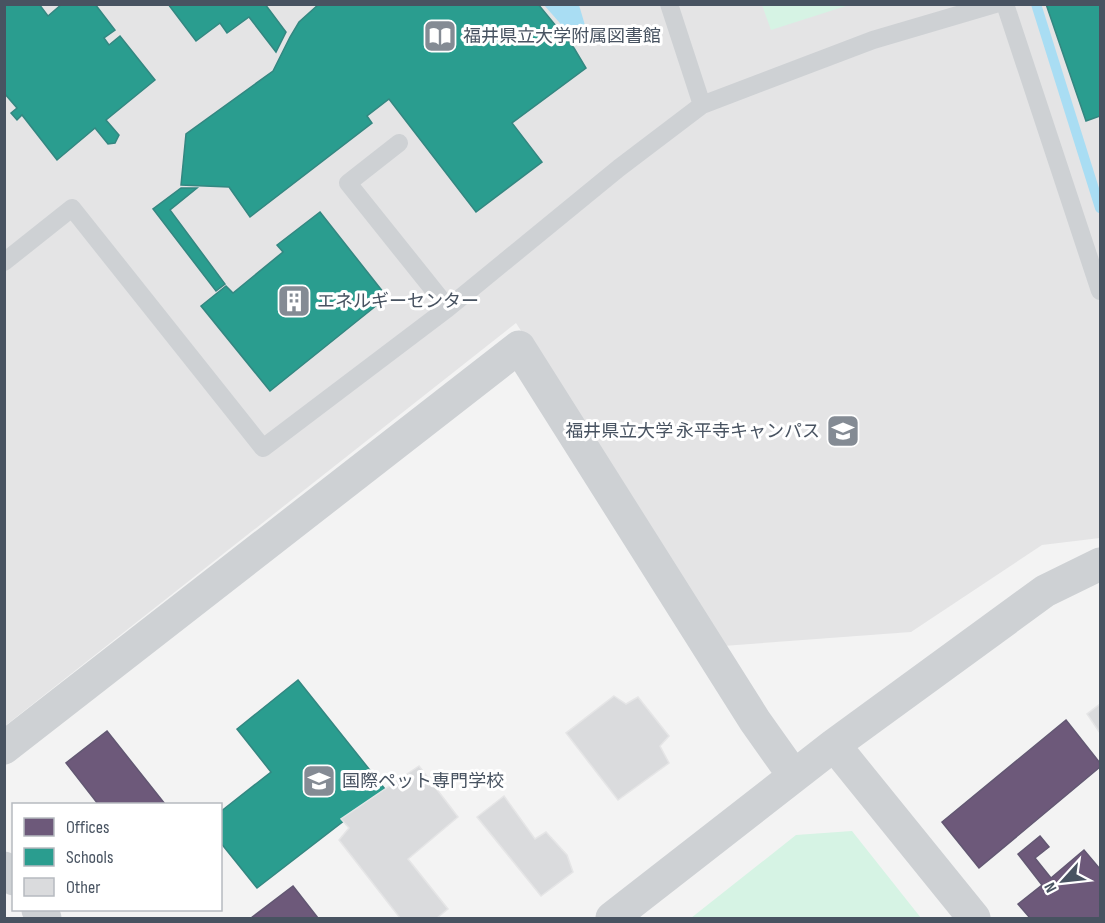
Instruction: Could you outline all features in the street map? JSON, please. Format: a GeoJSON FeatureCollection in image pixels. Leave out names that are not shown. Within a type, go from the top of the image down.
{"type":"FeatureCollection","features":[{"type":"Feature","properties":{"kind":"street"},"geometry":{"type":"LineString","coordinates":[[4,748],[519,347],[755,721],[794,776]]}},
{"type":"Feature","properties":{"kind":"street"},"geometry":{"type":"LineString","coordinates":[[612,918],[834,745],[1045,591],[1101,564]]}},
{"type":"Feature","properties":{"kind":"street"},"geometry":{"type":"LineString","coordinates":[[834,745],[974,918]]}},
{"type":"Feature","properties":{"kind":"lane"},"geometry":{"type":"LineString","coordinates":[[669,4],[702,105]]}},
{"type":"Feature","properties":{"kind":"lane"},"geometry":{"type":"LineString","coordinates":[[4,262],[72,208],[263,448],[448,308],[619,168],[702,105],[873,40],[995,4]]}},
{"type":"Feature","properties":{"kind":"lane"},"geometry":{"type":"LineString","coordinates":[[1005,4],[1101,291]]}},
{"type":"Feature","properties":{"kind":"lane"},"geometry":{"type":"LineString","coordinates":[[399,143],[348,183],[448,308]]}},
{"type":"Feature","properties":{"kind":"shaded area","name":"福井県立大学 永平寺キャンパス"},"geometry":{"type":"Polygon","coordinates":[[[5,5],[1100,5],[1100,538],[1042,545],[911,632],[723,646],[516,323],[5,726],[5,5]]]}},
{"type":"Feature","properties":{"kind":"green space"},"geometry":{"type":"Polygon","coordinates":[[[762,4],[849,5],[771,30],[762,4]]]}},
{"type":"Feature","properties":{"kind":"green space"},"geometry":{"type":"Polygon","coordinates":[[[852,831],[921,918],[691,918],[796,835],[852,831]]]}},
{"type":"Feature","properties":{"kind":"water"},"geometry":{"type":"Polygon","coordinates":[[[544,5],[579,5],[587,32],[573,38],[544,5]]]}},
{"type":"Feature","properties":{"kind":"building: Offices"},"geometry":{"type":"Polygon","coordinates":[[[1066,720],[1100,763],[1100,767],[979,868],[942,822],[1066,720]]]}},
{"type":"Feature","properties":{"kind":"building: Offices"},"geometry":{"type":"Polygon","coordinates":[[[107,731],[164,803],[97,803],[66,763],[107,731]]]}},
{"type":"Feature","properties":{"kind":"building: Offices"},"geometry":{"type":"Polygon","coordinates":[[[1040,836],[1049,847],[1035,858],[1051,878],[1084,850],[1100,869],[1100,917],[1030,918],[1018,904],[1042,885],[1018,854],[1040,836]]]}},
{"type":"Feature","properties":{"kind":"building: Offices"},"geometry":{"type":"Polygon","coordinates":[[[293,886],[318,918],[251,918],[293,886]]]}},
{"type":"Feature","properties":{"kind":"building: Schools"},"geometry":{"type":"Polygon","coordinates":[[[4,4],[39,4],[48,16],[62,4],[95,4],[115,30],[104,38],[109,45],[120,36],[155,80],[106,120],[119,135],[115,143],[108,144],[95,128],[57,160],[22,115],[17,120],[11,113],[17,108],[4,93],[4,4]]]}},
{"type":"Feature","properties":{"kind":"building: Schools"},"geometry":{"type":"Polygon","coordinates":[[[168,4],[265,4],[286,32],[276,52],[249,17],[227,33],[220,23],[196,41],[168,4]]]}},
{"type":"Feature","properties":{"kind":"building: Schools","name":"福井県立大学附属図書館"},"geometry":{"type":"Polygon","coordinates":[[[319,4],[538,4],[574,48],[586,68],[512,123],[542,162],[476,212],[389,99],[367,116],[372,123],[250,217],[229,187],[181,185],[186,134],[273,71],[299,22],[319,4]]]}},
{"type":"Feature","properties":{"kind":"building: Schools"},"geometry":{"type":"Polygon","coordinates":[[[1046,4],[1100,4],[1100,116],[1086,121],[1046,4]]]}},
{"type":"Feature","properties":{"kind":"building: Schools"},"geometry":{"type":"Polygon","coordinates":[[[181,188],[197,188],[170,210],[225,284],[216,291],[153,209],[181,188]]]}},
{"type":"Feature","properties":{"kind":"building: Schools","name":"エネルギーセンター"},"geometry":{"type":"Polygon","coordinates":[[[320,212],[387,297],[270,391],[201,306],[226,286],[233,293],[283,252],[277,245],[320,212]]]}},
{"type":"Feature","properties":{"kind":"building: Schools","name":"国際ペット専門学校"},"geometry":{"type":"Polygon","coordinates":[[[298,680],[385,789],[257,888],[222,844],[222,810],[271,772],[237,729],[298,680]]]}},
{"type":"Feature","properties":{"kind":"building: Other"},"geometry":{"type":"Polygon","coordinates":[[[614,696],[626,704],[638,697],[669,736],[660,746],[669,763],[618,800],[566,733],[614,696]]]}},
{"type":"Feature","properties":{"kind":"building: Other"},"geometry":{"type":"Polygon","coordinates":[[[1100,704],[1100,733],[1087,714],[1100,704]]]}},
{"type":"Feature","properties":{"kind":"building: Other"},"geometry":{"type":"Polygon","coordinates":[[[419,766],[458,817],[408,859],[448,909],[437,918],[400,918],[339,840],[349,828],[341,819],[419,766]]]}},
{"type":"Feature","properties":{"kind":"building: Other"},"geometry":{"type":"Polygon","coordinates":[[[504,796],[535,839],[546,832],[567,855],[573,872],[541,896],[477,817],[504,796]]]}},
{"type":"Feature","properties":{"kind":"waterway"},"geometry":{"type":"LineString","coordinates":[[1036,4],[1100,208]]}},
{"type":"Feature","properties":{"kind":"place","name":"福井県立大学附属図書館"},"geometry":{"type":"Point","coordinates":[440,36]}},
{"type":"Feature","properties":{"kind":"place","name":"エネルギーセンター"},"geometry":{"type":"Point","coordinates":[294,301]}},
{"type":"Feature","properties":{"kind":"place","name":"福井県立大学 永平寺キャンパス"},"geometry":{"type":"Point","coordinates":[843,431]}},
{"type":"Feature","properties":{"kind":"place","name":"国際ペット専門学校"},"geometry":{"type":"Point","coordinates":[319,781]}}]}
